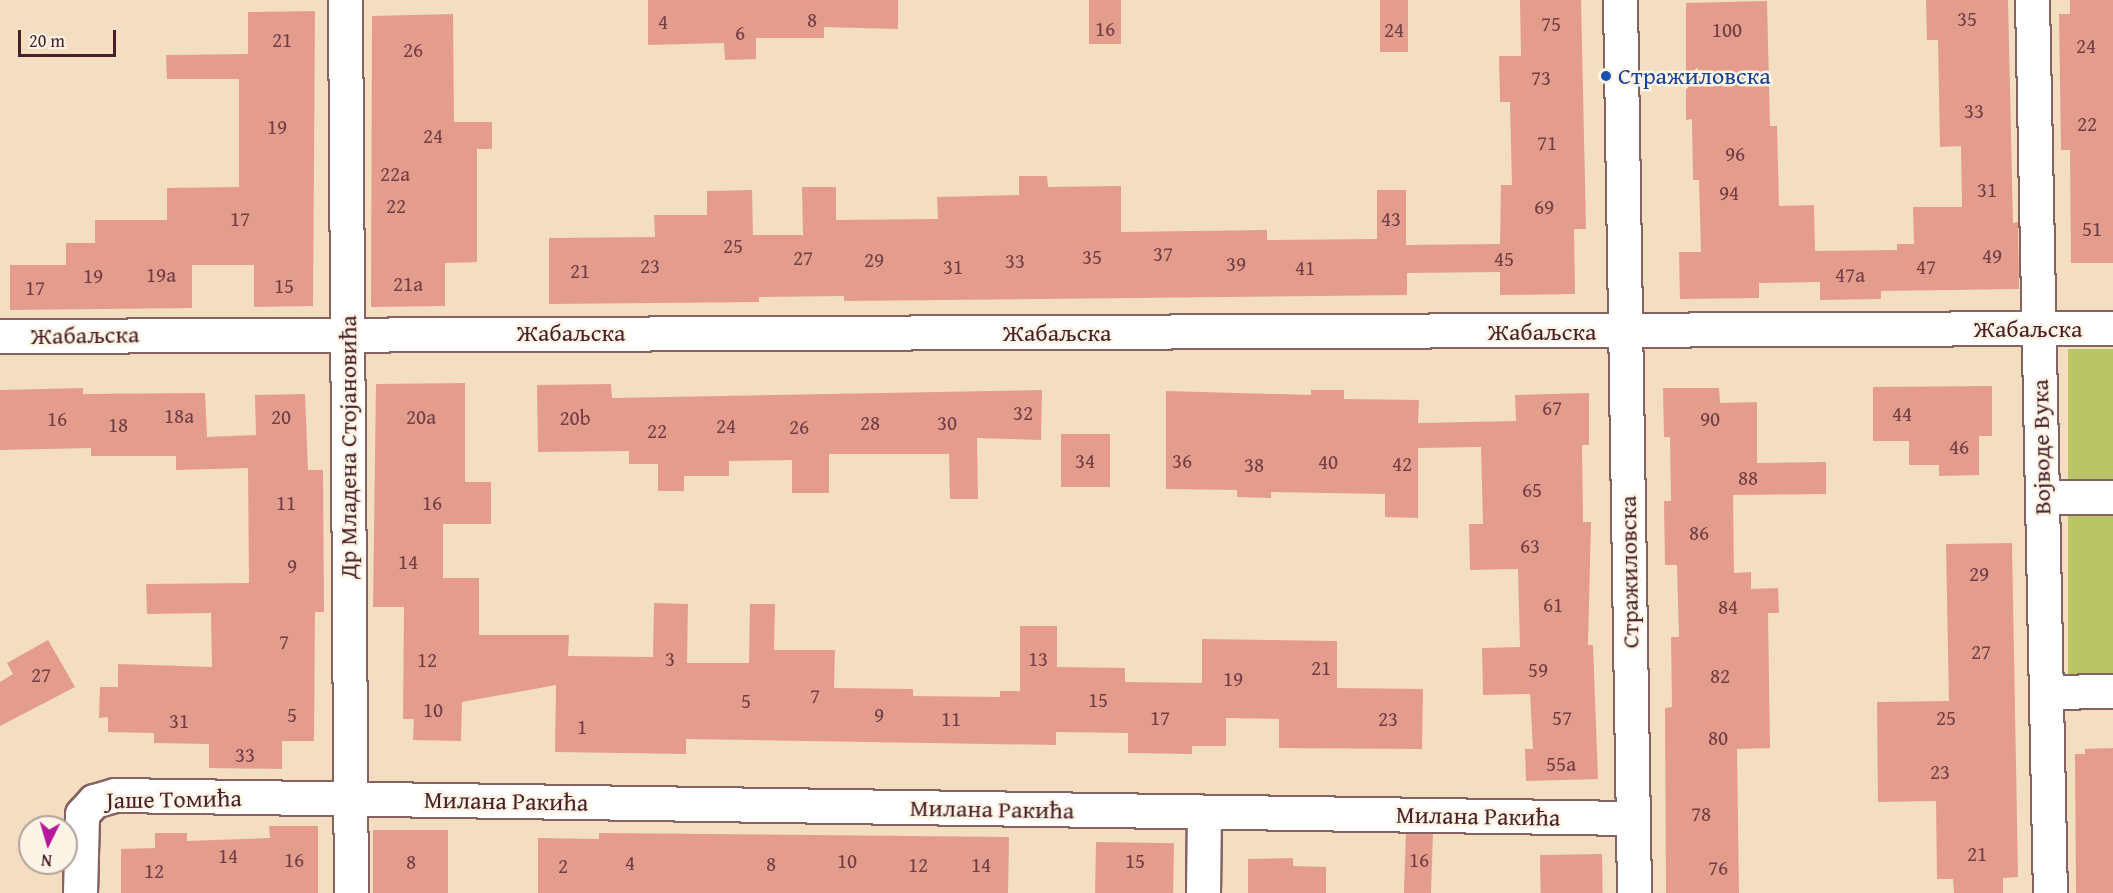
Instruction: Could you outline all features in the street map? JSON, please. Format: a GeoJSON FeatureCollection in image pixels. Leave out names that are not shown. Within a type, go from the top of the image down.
{"type":"FeatureCollection","features":[{"type":"Feature","properties":{"kind":"street","name":"Др Младена Стојановића"},"geometry":{"type":"LineString","coordinates":[[345,0],[351,893]]}},
{"type":"Feature","properties":{"kind":"street","name":"Стражиловска"},"geometry":{"type":"LineString","coordinates":[[1620,0],[1634,893]]}},
{"type":"Feature","properties":{"kind":"street","name":"Војводе Вука"},"geometry":{"type":"LineString","coordinates":[[2032,0],[2050,893]]}},
{"type":"Feature","properties":{"kind":"street","name":"Жабаљска"},"geometry":{"type":"LineString","coordinates":[[0,336],[347,332],[1625,332],[2113,328]]}},
{"type":"Feature","properties":{"kind":"street"},"geometry":{"type":"LineString","coordinates":[[2042,497],[2113,497]]}},
{"type":"Feature","properties":{"kind":"street"},"geometry":{"type":"LineString","coordinates":[[2047,692],[2113,691]]}},
{"type":"Feature","properties":{"kind":"street","name":"Јаше Томића"},"geometry":{"type":"LineString","coordinates":[[80,893],[81,821],[85,809],[94,801],[115,795],[350,799]]}},
{"type":"Feature","properties":{"kind":"street","name":"Милана Ракића"},"geometry":{"type":"LineString","coordinates":[[350,799],[1633,818]]}},
{"type":"Feature","properties":{"kind":"street"},"geometry":{"type":"LineString","coordinates":[[1203,893],[1204,813]]}},
{"type":"Feature","properties":{"kind":"green space"},"geometry":{"type":"Polygon","coordinates":[[[2068,349],[2113,349],[2113,674],[2068,674],[2068,349]]]}},
{"type":"Feature","properties":{"kind":"building"},"geometry":{"type":"Polygon","coordinates":[[[648,0],[898,0],[898,29],[824,27],[824,38],[756,38],[756,59],[725,60],[724,43],[648,45],[648,0]]]}},
{"type":"Feature","properties":{"kind":"building"},"geometry":{"type":"Polygon","coordinates":[[[1089,0],[1121,0],[1121,44],[1089,44],[1089,0]]]}},
{"type":"Feature","properties":{"kind":"building"},"geometry":{"type":"Polygon","coordinates":[[[1380,0],[1408,0],[1408,52],[1380,52],[1380,0]]]}},
{"type":"Feature","properties":{"kind":"building"},"geometry":{"type":"Polygon","coordinates":[[[1520,0],[1581,0],[1586,229],[1574,229],[1575,294],[1500,295],[1500,272],[1407,273],[1407,295],[844,301],[844,296],[759,297],[759,302],[549,304],[549,238],[655,237],[654,215],[707,215],[707,191],[752,190],[753,235],[803,235],[802,187],[836,187],[836,220],[938,219],[937,197],[1019,195],[1019,176],[1047,176],[1048,187],[1121,186],[1121,232],[1267,230],[1267,240],[1377,239],[1377,190],[1406,190],[1406,245],[1500,244],[1501,185],[1512,185],[1510,102],[1500,102],[1499,56],[1521,56],[1520,0]]]}},
{"type":"Feature","properties":{"kind":"building"},"geometry":{"type":"Polygon","coordinates":[[[1926,0],[2008,0],[2013,223],[2018,222],[2019,289],[1881,291],[1881,299],[1820,300],[1820,282],[1759,283],[1759,298],[1680,299],[1679,252],[1701,252],[1699,180],[1693,180],[1692,119],[1686,120],[1686,3],[1767,1],[1770,126],[1777,126],[1779,206],[1814,205],[1815,251],[1897,250],[1897,244],[1914,244],[1913,207],[1962,207],[1961,146],[1940,147],[1938,40],[1927,40],[1926,0]]]}},
{"type":"Feature","properties":{"kind":"building"},"geometry":{"type":"Polygon","coordinates":[[[2070,0],[2113,0],[2113,263],[2071,263],[2070,150],[2061,150],[2059,14],[2070,14],[2070,0]]]}},
{"type":"Feature","properties":{"kind":"building"},"geometry":{"type":"Polygon","coordinates":[[[315,11],[313,306],[254,307],[254,265],[192,265],[192,308],[10,310],[10,265],[66,265],[66,243],[95,243],[95,220],[167,220],[167,188],[239,187],[239,79],[167,79],[166,55],[248,54],[248,12],[315,11]]]}},
{"type":"Feature","properties":{"kind":"building"},"geometry":{"type":"Polygon","coordinates":[[[453,14],[454,122],[492,122],[492,149],[477,149],[477,262],[445,263],[445,306],[371,307],[372,16],[453,14]]]}},
{"type":"Feature","properties":{"kind":"building"},"geometry":{"type":"Polygon","coordinates":[[[465,383],[465,482],[491,482],[491,524],[443,524],[443,578],[479,578],[479,635],[569,635],[568,656],[653,657],[654,603],[688,604],[687,663],[749,663],[750,604],[775,604],[774,650],[835,650],[834,688],[913,689],[913,696],[1000,697],[1000,691],[1020,691],[1020,626],[1057,626],[1057,667],[1125,668],[1125,682],[1202,683],[1202,639],[1337,641],[1337,688],[1423,689],[1422,749],[1279,748],[1279,719],[1226,718],[1226,746],[1192,746],[1192,754],[1128,753],[1128,733],[1056,732],[1056,745],[686,739],[686,754],[555,752],[556,685],[462,702],[461,741],[413,740],[414,719],[403,719],[404,607],[373,607],[376,384],[465,383]]]}},
{"type":"Feature","properties":{"kind":"building"},"geometry":{"type":"Polygon","coordinates":[[[611,384],[612,398],[1042,390],[1041,440],[977,438],[978,499],[950,499],[949,454],[829,454],[829,493],[792,493],[792,460],[729,461],[729,476],[684,476],[684,491],[658,491],[658,464],[629,464],[629,451],[538,452],[537,385],[611,384]]]}},
{"type":"Feature","properties":{"kind":"building"},"geometry":{"type":"Polygon","coordinates":[[[1992,386],[1992,436],[1979,436],[1979,475],[1939,476],[1939,465],[1909,465],[1909,441],[1873,441],[1873,387],[1992,386]]]}},
{"type":"Feature","properties":{"kind":"building"},"geometry":{"type":"Polygon","coordinates":[[[83,388],[83,394],[205,393],[207,437],[256,435],[255,395],[305,394],[308,470],[323,470],[324,612],[315,612],[314,741],[282,741],[282,769],[209,768],[209,744],[154,743],[154,733],[108,732],[108,717],[99,718],[100,687],[118,687],[118,664],[212,667],[211,613],[147,614],[146,584],[249,583],[248,468],[176,470],[176,456],[91,456],[91,448],[0,450],[0,390],[83,388]]]}},
{"type":"Feature","properties":{"kind":"building"},"geometry":{"type":"Polygon","coordinates":[[[1663,388],[1719,388],[1720,403],[1757,402],[1757,463],[1826,462],[1826,494],[1733,495],[1734,573],[1751,572],[1751,589],[1778,588],[1779,613],[1768,613],[1770,748],[1737,749],[1739,893],[1666,893],[1665,708],[1672,707],[1671,637],[1679,637],[1677,565],[1665,565],[1664,501],[1671,501],[1670,437],[1664,437],[1663,388]]]}},
{"type":"Feature","properties":{"kind":"building"},"geometry":{"type":"Polygon","coordinates":[[[1311,390],[1344,390],[1344,399],[1419,400],[1418,423],[1516,421],[1515,395],[1589,393],[1589,445],[1582,445],[1583,522],[1591,522],[1588,645],[1593,645],[1598,779],[1526,781],[1525,749],[1533,749],[1530,694],[1483,695],[1482,648],[1520,647],[1518,569],[1470,570],[1469,524],[1483,524],[1481,447],[1418,448],[1418,518],[1385,517],[1385,494],[1271,492],[1271,498],[1237,497],[1237,490],[1166,489],[1166,391],[1311,395],[1311,390]]]}},
{"type":"Feature","properties":{"kind":"building"},"geometry":{"type":"Polygon","coordinates":[[[1061,434],[1110,434],[1110,487],[1061,487],[1061,434]]]}},
{"type":"Feature","properties":{"kind":"building"},"geometry":{"type":"Polygon","coordinates":[[[2012,543],[2018,877],[2003,878],[2003,893],[1954,893],[1953,879],[1937,879],[1936,801],[1878,802],[1877,702],[1949,701],[1946,544],[2012,543]]]}},
{"type":"Feature","properties":{"kind":"building"},"geometry":{"type":"Polygon","coordinates":[[[48,640],[75,687],[0,726],[0,682],[13,674],[7,663],[48,640]]]}},
{"type":"Feature","properties":{"kind":"building"},"geometry":{"type":"Polygon","coordinates":[[[2113,748],[2113,893],[2076,893],[2075,754],[2085,754],[2085,749],[2113,748]]]}},
{"type":"Feature","properties":{"kind":"building"},"geometry":{"type":"Polygon","coordinates":[[[269,826],[318,826],[318,893],[121,893],[121,849],[155,848],[155,833],[187,833],[187,841],[270,838],[269,826]]]}},
{"type":"Feature","properties":{"kind":"building"},"geometry":{"type":"Polygon","coordinates":[[[373,830],[448,830],[448,893],[373,893],[373,830]]]}},
{"type":"Feature","properties":{"kind":"building"},"geometry":{"type":"Polygon","coordinates":[[[599,833],[1009,837],[1008,893],[538,893],[538,838],[599,839],[599,833]]]}},
{"type":"Feature","properties":{"kind":"building"},"geometry":{"type":"Polygon","coordinates":[[[1406,833],[1433,834],[1431,893],[1404,893],[1406,833]]]}},
{"type":"Feature","properties":{"kind":"building"},"geometry":{"type":"Polygon","coordinates":[[[1096,842],[1174,843],[1173,893],[1095,893],[1096,842]]]}},
{"type":"Feature","properties":{"kind":"building"},"geometry":{"type":"Polygon","coordinates":[[[1602,854],[1603,893],[1541,893],[1540,855],[1602,854]]]}},
{"type":"Feature","properties":{"kind":"building"},"geometry":{"type":"Polygon","coordinates":[[[1293,858],[1293,866],[1326,867],[1326,893],[1248,893],[1248,859],[1293,858]]]}},
{"type":"Feature","properties":{"kind":"place","name":"Стражиловска"},"geometry":{"type":"Point","coordinates":[1606,76]}}]}
